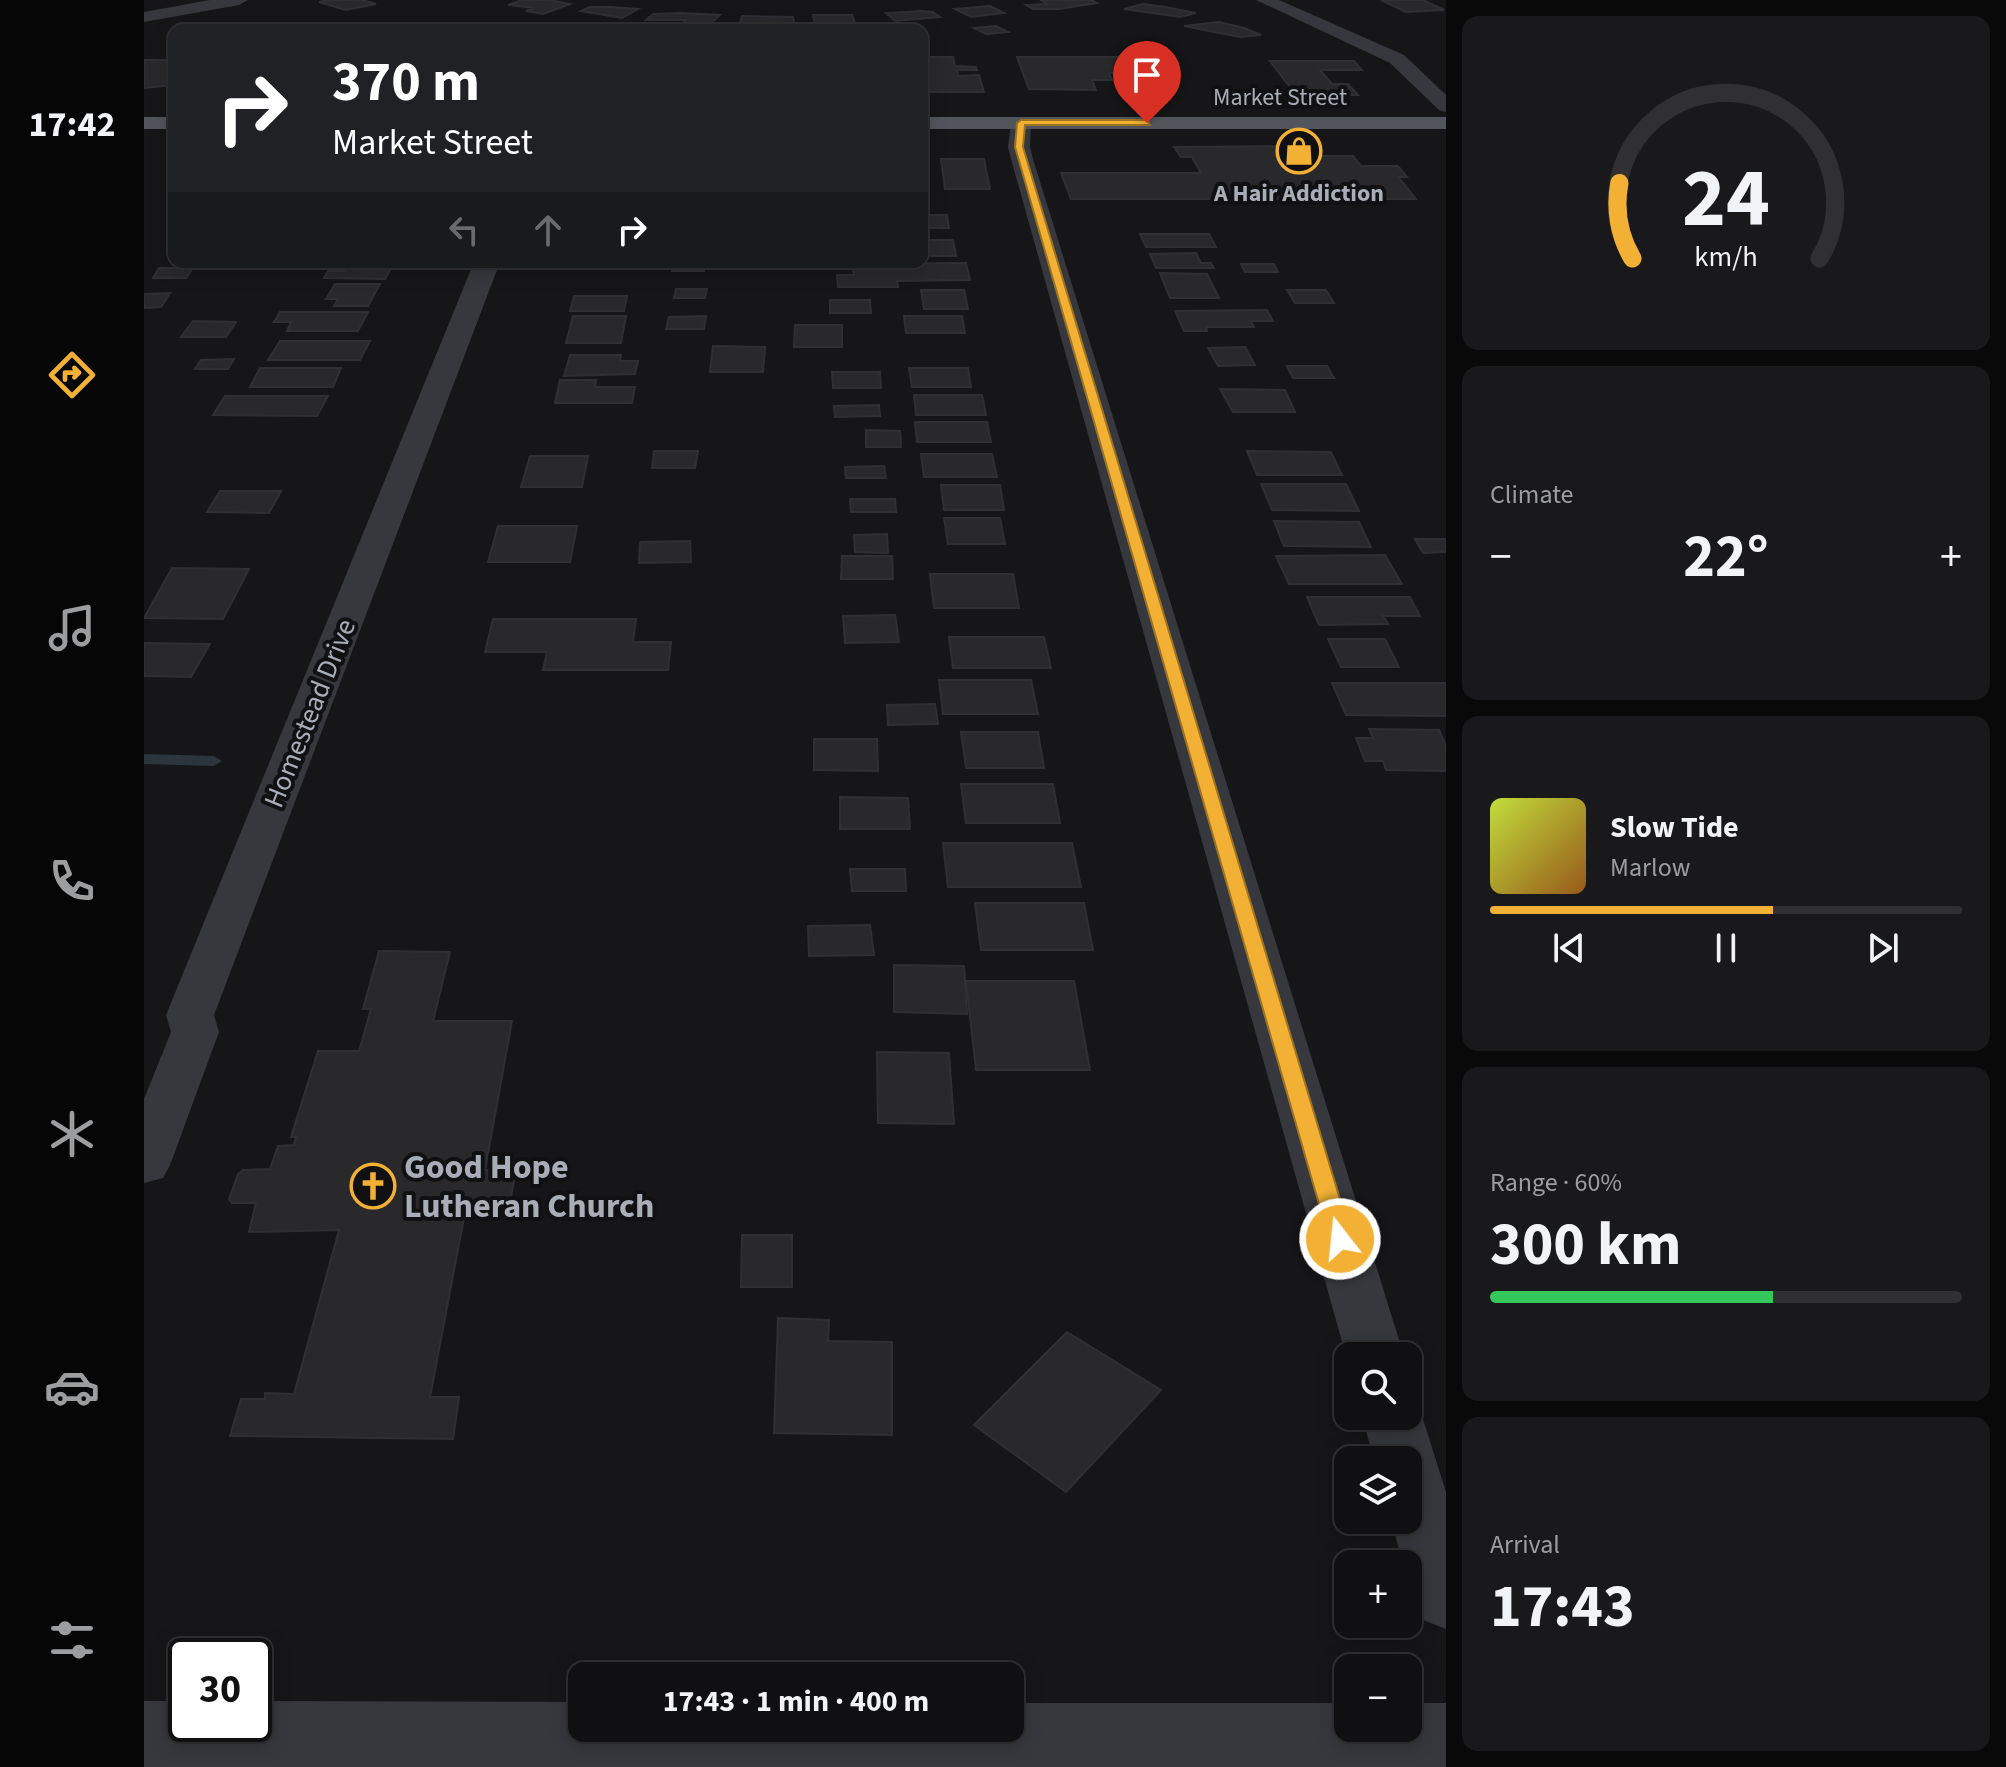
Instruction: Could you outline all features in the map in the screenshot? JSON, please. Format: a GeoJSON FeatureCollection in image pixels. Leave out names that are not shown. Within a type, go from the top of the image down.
{"type":"FeatureCollection","features":[{"type":"Feature","properties":{"kind":"main road"},"geometry":{"type":"LineString","coordinates":[[144,123],[168,123]]}},
{"type":"Feature","properties":{"kind":"main road","name":"Market Street"},"geometry":{"type":"LineString","coordinates":[[928,123],[1446,123]]}},
{"type":"Feature","properties":{"kind":"street"},"geometry":{"type":"LineString","coordinates":[[144,17],[239,0]]}},
{"type":"Feature","properties":{"kind":"street"},"geometry":{"type":"LineString","coordinates":[[1265,0],[1390,55],[1406,66],[1446,106]]}},
{"type":"Feature","properties":{"kind":"street"},"geometry":{"type":"LineString","coordinates":[[1021,123],[1019,147],[1022,159],[1371,1342]]}},
{"type":"Feature","properties":{"kind":"street","name":"Homestead Drive"},"geometry":{"type":"LineString","coordinates":[[144,1165],[195,1032],[190,1015],[485,268]]}},
{"type":"Feature","properties":{"kind":"street"},"geometry":{"type":"LineString","coordinates":[[1422,1517],[1446,1600]]}},
{"type":"Feature","properties":{"kind":"street"},"geometry":{"type":"LineString","coordinates":[[144,1734],[1446,1736]]}},
{"type":"Feature","properties":{"kind":"building"},"geometry":{"type":"Polygon","coordinates":[[[362,0],[376,4],[346,10],[319,2],[362,0]]]}},
{"type":"Feature","properties":{"kind":"building"},"geometry":{"type":"Polygon","coordinates":[[[522,0],[570,4],[543,14],[526,11],[535,8],[508,5],[522,0]]]}},
{"type":"Feature","properties":{"kind":"building"},"geometry":{"type":"Polygon","coordinates":[[[1041,0],[1091,0],[1097,3],[1059,9],[1033,9],[1026,5],[1047,4],[1041,0]]]}},
{"type":"Feature","properties":{"kind":"building"},"geometry":{"type":"Polygon","coordinates":[[[1381,0],[1423,0],[1444,10],[1406,12],[1381,0]]]}},
{"type":"Feature","properties":{"kind":"building"},"geometry":{"type":"Polygon","coordinates":[[[1143,4],[1196,13],[1180,17],[1124,9],[1143,4]]]}},
{"type":"Feature","properties":{"kind":"building"},"geometry":{"type":"Polygon","coordinates":[[[990,6],[1004,13],[971,17],[955,9],[990,6]]]}},
{"type":"Feature","properties":{"kind":"building"},"geometry":{"type":"Polygon","coordinates":[[[590,7],[638,9],[622,18],[581,11],[590,7]]]}},
{"type":"Feature","properties":{"kind":"building"},"geometry":{"type":"Polygon","coordinates":[[[933,12],[940,17],[895,21],[886,13],[933,12]]]}},
{"type":"Feature","properties":{"kind":"building"},"geometry":{"type":"Polygon","coordinates":[[[653,14],[720,15],[710,24],[691,24],[683,23],[686,20],[646,20],[653,14]]]}},
{"type":"Feature","properties":{"kind":"building"},"geometry":{"type":"Polygon","coordinates":[[[813,15],[852,15],[855,24],[815,24],[813,15]]]}},
{"type":"Feature","properties":{"kind":"building"},"geometry":{"type":"Polygon","coordinates":[[[742,16],[793,17],[794,24],[769,23],[740,23],[742,16]]]}},
{"type":"Feature","properties":{"kind":"building"},"geometry":{"type":"Polygon","coordinates":[[[1219,22],[1261,35],[1240,37],[1184,26],[1219,22]]]}},
{"type":"Feature","properties":{"kind":"building"},"geometry":{"type":"Polygon","coordinates":[[[996,26],[1008,32],[986,34],[974,28],[996,26]]]}},
{"type":"Feature","properties":{"kind":"building"},"geometry":{"type":"Polygon","coordinates":[[[928,57],[953,57],[955,66],[976,67],[977,70],[957,70],[958,76],[979,75],[984,92],[928,92],[928,57]]]}},
{"type":"Feature","properties":{"kind":"building"},"geometry":{"type":"Polygon","coordinates":[[[1017,57],[1139,57],[1148,74],[1109,73],[1112,80],[1092,80],[1096,90],[1029,89],[1017,57]]]}},
{"type":"Feature","properties":{"kind":"building"},"geometry":{"type":"Polygon","coordinates":[[[144,60],[168,60],[168,86],[144,88],[144,60]]]}},
{"type":"Feature","properties":{"kind":"building"},"geometry":{"type":"Polygon","coordinates":[[[1270,61],[1354,61],[1362,70],[1320,70],[1332,84],[1348,84],[1358,95],[1296,95],[1270,61]]]}},
{"type":"Feature","properties":{"kind":"building"},"geometry":{"type":"Polygon","coordinates":[[[1307,146],[1314,156],[1353,156],[1361,166],[1398,166],[1407,177],[1398,177],[1416,199],[1071,199],[1061,173],[1201,173],[1192,157],[1181,157],[1174,147],[1307,146]]]}},
{"type":"Feature","properties":{"kind":"building"},"geometry":{"type":"Polygon","coordinates":[[[941,159],[984,159],[990,189],[945,189],[941,159]]]}},
{"type":"Feature","properties":{"kind":"building"},"geometry":{"type":"Polygon","coordinates":[[[928,215],[947,215],[949,228],[928,228],[928,215]]]}},
{"type":"Feature","properties":{"kind":"building"},"geometry":{"type":"Polygon","coordinates":[[[1140,234],[1209,234],[1216,247],[1146,247],[1140,234]]]}},
{"type":"Feature","properties":{"kind":"building"},"geometry":{"type":"Polygon","coordinates":[[[928,240],[953,240],[956,256],[928,256],[928,240]]]}},
{"type":"Feature","properties":{"kind":"building"},"geometry":{"type":"Polygon","coordinates":[[[1196,253],[1201,263],[1211,263],[1214,268],[1156,268],[1150,254],[1196,253]]]}},
{"type":"Feature","properties":{"kind":"building"},"geometry":{"type":"Polygon","coordinates":[[[928,263],[966,263],[970,280],[897,281],[898,287],[838,287],[837,275],[854,275],[853,268],[928,268],[928,263]]]}},
{"type":"Feature","properties":{"kind":"building"},"geometry":{"type":"Polygon","coordinates":[[[1241,264],[1274,264],[1278,272],[1245,272],[1241,264]]]}},
{"type":"Feature","properties":{"kind":"building"},"geometry":{"type":"Polygon","coordinates":[[[159,268],[193,268],[186,278],[153,278],[159,268]]]}},
{"type":"Feature","properties":{"kind":"building"},"geometry":{"type":"Polygon","coordinates":[[[348,268],[391,268],[385,279],[324,278],[328,271],[346,271],[348,268]]]}},
{"type":"Feature","properties":{"kind":"building"},"geometry":{"type":"Polygon","coordinates":[[[672,268],[704,268],[704,271],[672,271],[672,268]]]}},
{"type":"Feature","properties":{"kind":"building"},"geometry":{"type":"Polygon","coordinates":[[[1160,273],[1207,274],[1219,298],[1170,298],[1160,273]]]}},
{"type":"Feature","properties":{"kind":"building"},"geometry":{"type":"Polygon","coordinates":[[[335,284],[380,284],[368,306],[334,306],[338,299],[326,299],[335,284]]]}},
{"type":"Feature","properties":{"kind":"building"},"geometry":{"type":"Polygon","coordinates":[[[676,289],[707,289],[705,298],[674,298],[676,289]]]}},
{"type":"Feature","properties":{"kind":"building"},"geometry":{"type":"Polygon","coordinates":[[[921,290],[964,290],[968,309],[924,309],[921,290]]]}},
{"type":"Feature","properties":{"kind":"building"},"geometry":{"type":"Polygon","coordinates":[[[1287,290],[1326,290],[1334,303],[1295,303],[1287,290]]]}},
{"type":"Feature","properties":{"kind":"building"},"geometry":{"type":"Polygon","coordinates":[[[170,293],[161,307],[144,308],[144,294],[170,293]]]}},
{"type":"Feature","properties":{"kind":"building"},"geometry":{"type":"Polygon","coordinates":[[[574,296],[627,296],[624,311],[570,311],[574,296]]]}},
{"type":"Feature","properties":{"kind":"building"},"geometry":{"type":"Polygon","coordinates":[[[830,300],[870,300],[871,313],[830,313],[830,300]]]}},
{"type":"Feature","properties":{"kind":"building"},"geometry":{"type":"Polygon","coordinates":[[[1267,310],[1273,321],[1251,321],[1254,327],[1206,327],[1207,331],[1184,331],[1175,311],[1267,310]]]}},
{"type":"Feature","properties":{"kind":"building"},"geometry":{"type":"Polygon","coordinates":[[[280,312],[368,312],[358,331],[287,331],[291,322],[274,322],[280,312]]]}},
{"type":"Feature","properties":{"kind":"building"},"geometry":{"type":"Polygon","coordinates":[[[573,316],[626,316],[621,343],[566,343],[573,316]]]}},
{"type":"Feature","properties":{"kind":"building"},"geometry":{"type":"Polygon","coordinates":[[[706,316],[704,329],[666,329],[669,317],[706,316]]]}},
{"type":"Feature","properties":{"kind":"building"},"geometry":{"type":"Polygon","coordinates":[[[904,316],[962,316],[965,333],[906,333],[904,316]]]}},
{"type":"Feature","properties":{"kind":"building"},"geometry":{"type":"Polygon","coordinates":[[[193,321],[236,322],[226,337],[181,337],[193,321]]]}},
{"type":"Feature","properties":{"kind":"building"},"geometry":{"type":"Polygon","coordinates":[[[795,325],[842,325],[842,347],[794,347],[795,325]]]}},
{"type":"Feature","properties":{"kind":"building"},"geometry":{"type":"Polygon","coordinates":[[[280,341],[370,341],[360,360],[268,360],[280,341]]]}},
{"type":"Feature","properties":{"kind":"building"},"geometry":{"type":"Polygon","coordinates":[[[713,346],[765,347],[763,372],[710,372],[713,346]]]}},
{"type":"Feature","properties":{"kind":"building"},"geometry":{"type":"Polygon","coordinates":[[[1245,347],[1255,365],[1218,366],[1208,348],[1245,347]]]}},
{"type":"Feature","properties":{"kind":"building"},"geometry":{"type":"Polygon","coordinates":[[[570,355],[621,355],[620,361],[638,361],[635,374],[564,376],[570,355]]]}},
{"type":"Feature","properties":{"kind":"building"},"geometry":{"type":"Polygon","coordinates":[[[234,359],[228,369],[195,369],[201,360],[234,359]]]}},
{"type":"Feature","properties":{"kind":"building"},"geometry":{"type":"Polygon","coordinates":[[[1287,366],[1327,366],[1334,378],[1293,378],[1287,366]]]}},
{"type":"Feature","properties":{"kind":"building"},"geometry":{"type":"Polygon","coordinates":[[[260,368],[341,368],[333,387],[250,387],[260,368]]]}},
{"type":"Feature","properties":{"kind":"building"},"geometry":{"type":"Polygon","coordinates":[[[909,368],[968,368],[971,387],[912,387],[909,368]]]}},
{"type":"Feature","properties":{"kind":"building"},"geometry":{"type":"Polygon","coordinates":[[[832,372],[880,372],[881,388],[833,388],[832,372]]]}},
{"type":"Feature","properties":{"kind":"building"},"geometry":{"type":"Polygon","coordinates":[[[560,380],[596,380],[595,387],[635,387],[632,403],[555,403],[560,380]]]}},
{"type":"Feature","properties":{"kind":"building"},"geometry":{"type":"Polygon","coordinates":[[[1220,389],[1285,390],[1295,412],[1233,412],[1220,389]]]}},
{"type":"Feature","properties":{"kind":"building"},"geometry":{"type":"Polygon","coordinates":[[[914,395],[982,395],[986,415],[916,415],[914,395]]]}},
{"type":"Feature","properties":{"kind":"building"},"geometry":{"type":"Polygon","coordinates":[[[225,396],[328,396],[317,416],[213,415],[225,396]]]}},
{"type":"Feature","properties":{"kind":"building"},"geometry":{"type":"Polygon","coordinates":[[[879,405],[880,416],[835,417],[834,406],[879,405]]]}},
{"type":"Feature","properties":{"kind":"building"},"geometry":{"type":"Polygon","coordinates":[[[915,422],[987,422],[991,442],[917,442],[915,422]]]}},
{"type":"Feature","properties":{"kind":"building"},"geometry":{"type":"Polygon","coordinates":[[[866,430],[900,431],[901,447],[866,447],[866,430]]]}},
{"type":"Feature","properties":{"kind":"building"},"geometry":{"type":"Polygon","coordinates":[[[654,451],[698,451],[695,468],[652,468],[654,451]]]}},
{"type":"Feature","properties":{"kind":"building"},"geometry":{"type":"Polygon","coordinates":[[[1247,451],[1331,452],[1342,475],[1257,475],[1247,451]]]}},
{"type":"Feature","properties":{"kind":"building"},"geometry":{"type":"Polygon","coordinates":[[[921,454],[992,454],[997,477],[924,477],[921,454]]]}},
{"type":"Feature","properties":{"kind":"building"},"geometry":{"type":"Polygon","coordinates":[[[530,456],[588,456],[582,487],[521,487],[530,456]]]}},
{"type":"Feature","properties":{"kind":"building"},"geometry":{"type":"Polygon","coordinates":[[[884,466],[886,478],[846,478],[845,467],[884,466]]]}},
{"type":"Feature","properties":{"kind":"building"},"geometry":{"type":"Polygon","coordinates":[[[1261,484],[1346,484],[1359,511],[1272,510],[1261,484]]]}},
{"type":"Feature","properties":{"kind":"building"},"geometry":{"type":"Polygon","coordinates":[[[941,485],[1000,485],[1004,510],[944,510],[941,485]]]}},
{"type":"Feature","properties":{"kind":"building"},"geometry":{"type":"Polygon","coordinates":[[[220,491],[281,491],[269,513],[207,512],[220,491]]]}},
{"type":"Feature","properties":{"kind":"building"},"geometry":{"type":"Polygon","coordinates":[[[850,499],[895,499],[896,512],[851,512],[850,499]]]}},
{"type":"Feature","properties":{"kind":"building"},"geometry":{"type":"Polygon","coordinates":[[[944,518],[1000,518],[1005,544],[948,544],[944,518]]]}},
{"type":"Feature","properties":{"kind":"building"},"geometry":{"type":"Polygon","coordinates":[[[1274,521],[1359,522],[1371,547],[1284,546],[1274,521]]]}},
{"type":"Feature","properties":{"kind":"building"},"geometry":{"type":"Polygon","coordinates":[[[498,526],[577,526],[570,562],[488,562],[498,526]]]}},
{"type":"Feature","properties":{"kind":"building"},"geometry":{"type":"Polygon","coordinates":[[[887,534],[888,553],[855,552],[854,535],[887,534]]]}},
{"type":"Feature","properties":{"kind":"building"},"geometry":{"type":"Polygon","coordinates":[[[1415,539],[1446,539],[1446,552],[1423,553],[1415,539]]]}},
{"type":"Feature","properties":{"kind":"building"},"geometry":{"type":"Polygon","coordinates":[[[690,541],[691,562],[639,563],[640,542],[690,541]]]}},
{"type":"Feature","properties":{"kind":"building"},"geometry":{"type":"Polygon","coordinates":[[[1385,555],[1402,584],[1289,584],[1276,556],[1385,555]]]}},
{"type":"Feature","properties":{"kind":"building"},"geometry":{"type":"Polygon","coordinates":[[[842,556],[892,556],[893,579],[841,579],[842,556]]]}},
{"type":"Feature","properties":{"kind":"building"},"geometry":{"type":"Polygon","coordinates":[[[172,568],[249,569],[223,619],[144,618],[172,568]]]}},
{"type":"Feature","properties":{"kind":"building"},"geometry":{"type":"Polygon","coordinates":[[[930,574],[1013,574],[1019,608],[934,608],[930,574]]]}},
{"type":"Feature","properties":{"kind":"building"},"geometry":{"type":"Polygon","coordinates":[[[1307,597],[1410,597],[1420,616],[1383,616],[1388,624],[1319,625],[1307,597]]]}},
{"type":"Feature","properties":{"kind":"building"},"geometry":{"type":"Polygon","coordinates":[[[895,615],[899,642],[845,643],[843,616],[895,615]]]}},
{"type":"Feature","properties":{"kind":"building"},"geometry":{"type":"Polygon","coordinates":[[[493,619],[636,619],[633,642],[671,642],[668,670],[543,670],[547,652],[485,652],[493,619]]]}},
{"type":"Feature","properties":{"kind":"building"},"geometry":{"type":"Polygon","coordinates":[[[949,637],[1044,637],[1051,668],[953,668],[949,637]]]}},
{"type":"Feature","properties":{"kind":"building"},"geometry":{"type":"Polygon","coordinates":[[[1328,639],[1385,639],[1399,667],[1341,667],[1328,639]]]}},
{"type":"Feature","properties":{"kind":"building"},"geometry":{"type":"Polygon","coordinates":[[[144,643],[210,644],[191,677],[144,676],[144,643]]]}},
{"type":"Feature","properties":{"kind":"building"},"geometry":{"type":"Polygon","coordinates":[[[939,680],[1031,680],[1038,714],[943,714],[939,680]]]}},
{"type":"Feature","properties":{"kind":"building"},"geometry":{"type":"Polygon","coordinates":[[[1332,683],[1446,683],[1446,716],[1346,715],[1332,683]]]}},
{"type":"Feature","properties":{"kind":"building"},"geometry":{"type":"Polygon","coordinates":[[[935,704],[938,724],[888,725],[887,705],[935,704]]]}},
{"type":"Feature","properties":{"kind":"building"},"geometry":{"type":"Polygon","coordinates":[[[1369,729],[1439,730],[1446,746],[1446,771],[1386,770],[1383,761],[1365,761],[1356,738],[1373,738],[1369,729]]]}},
{"type":"Feature","properties":{"kind":"building"},"geometry":{"type":"Polygon","coordinates":[[[961,732],[1038,732],[1044,768],[966,768],[961,732]]]}},
{"type":"Feature","properties":{"kind":"building"},"geometry":{"type":"Polygon","coordinates":[[[814,739],[877,739],[878,771],[814,770],[814,739]]]}},
{"type":"Feature","properties":{"kind":"building"},"geometry":{"type":"Polygon","coordinates":[[[961,784],[1053,784],[1060,823],[966,823],[961,784]]]}},
{"type":"Feature","properties":{"kind":"building"},"geometry":{"type":"Polygon","coordinates":[[[840,797],[908,798],[910,829],[840,829],[840,797]]]}},
{"type":"Feature","properties":{"kind":"building"},"geometry":{"type":"Polygon","coordinates":[[[943,843],[1072,843],[1081,887],[948,887],[943,843]]]}},
{"type":"Feature","properties":{"kind":"building"},"geometry":{"type":"Polygon","coordinates":[[[850,869],[905,869],[906,891],[852,891],[850,869]]]}},
{"type":"Feature","properties":{"kind":"building"},"geometry":{"type":"Polygon","coordinates":[[[975,903],[1084,903],[1093,950],[981,950],[975,903]]]}},
{"type":"Feature","properties":{"kind":"building"},"geometry":{"type":"Polygon","coordinates":[[[870,925],[874,955],[809,956],[808,926],[870,925]]]}},
{"type":"Feature","properties":{"kind":"building","name":"Good Hope Lutheran Church"},"geometry":{"type":"Polygon","coordinates":[[[379,951],[450,952],[433,1021],[512,1021],[485,1170],[516,1170],[509,1208],[466,1207],[430,1397],[459,1397],[453,1439],[230,1436],[241,1399],[265,1399],[265,1393],[294,1394],[339,1230],[249,1232],[256,1203],[232,1203],[229,1199],[238,1174],[243,1170],[270,1169],[278,1146],[294,1145],[296,1137],[291,1137],[318,1051],[359,1051],[371,1009],[363,1009],[379,951]]]}},
{"type":"Feature","properties":{"kind":"building"},"geometry":{"type":"Polygon","coordinates":[[[894,965],[964,966],[967,1014],[894,1012],[894,965]]]}},
{"type":"Feature","properties":{"kind":"building"},"geometry":{"type":"Polygon","coordinates":[[[966,981],[1074,981],[1090,1070],[976,1070],[966,981]]]}},
{"type":"Feature","properties":{"kind":"building"},"geometry":{"type":"Polygon","coordinates":[[[877,1052],[949,1053],[954,1124],[878,1123],[877,1052]]]}},
{"type":"Feature","properties":{"kind":"building"},"geometry":{"type":"Polygon","coordinates":[[[742,1235],[792,1235],[792,1287],[741,1287],[742,1235]]]}},
{"type":"Feature","properties":{"kind":"building"},"geometry":{"type":"Polygon","coordinates":[[[778,1318],[829,1320],[828,1341],[892,1342],[892,1435],[774,1433],[778,1318]]]}},
{"type":"Feature","properties":{"kind":"building"},"geometry":{"type":"Polygon","coordinates":[[[1067,1332],[1161,1390],[1066,1492],[974,1425],[1067,1332]]]}},
{"type":"Feature","properties":{"kind":"waterway"},"geometry":{"type":"LineString","coordinates":[[144,759],[214,761]]}},
{"type":"Feature","properties":{"kind":"place","name":"A Hair Addiction"},"geometry":{"type":"Point","coordinates":[1299,151]}},
{"type":"Feature","properties":{"kind":"place","name":"Good Hope Lutheran Church"},"geometry":{"type":"Point","coordinates":[373,1186]}},
{"type":"Feature","properties":{"kind":"route"},"geometry":{"type":"LineString","coordinates":[[1147,123],[1021,123],[1019,147],[1340,1239]]}}]}
